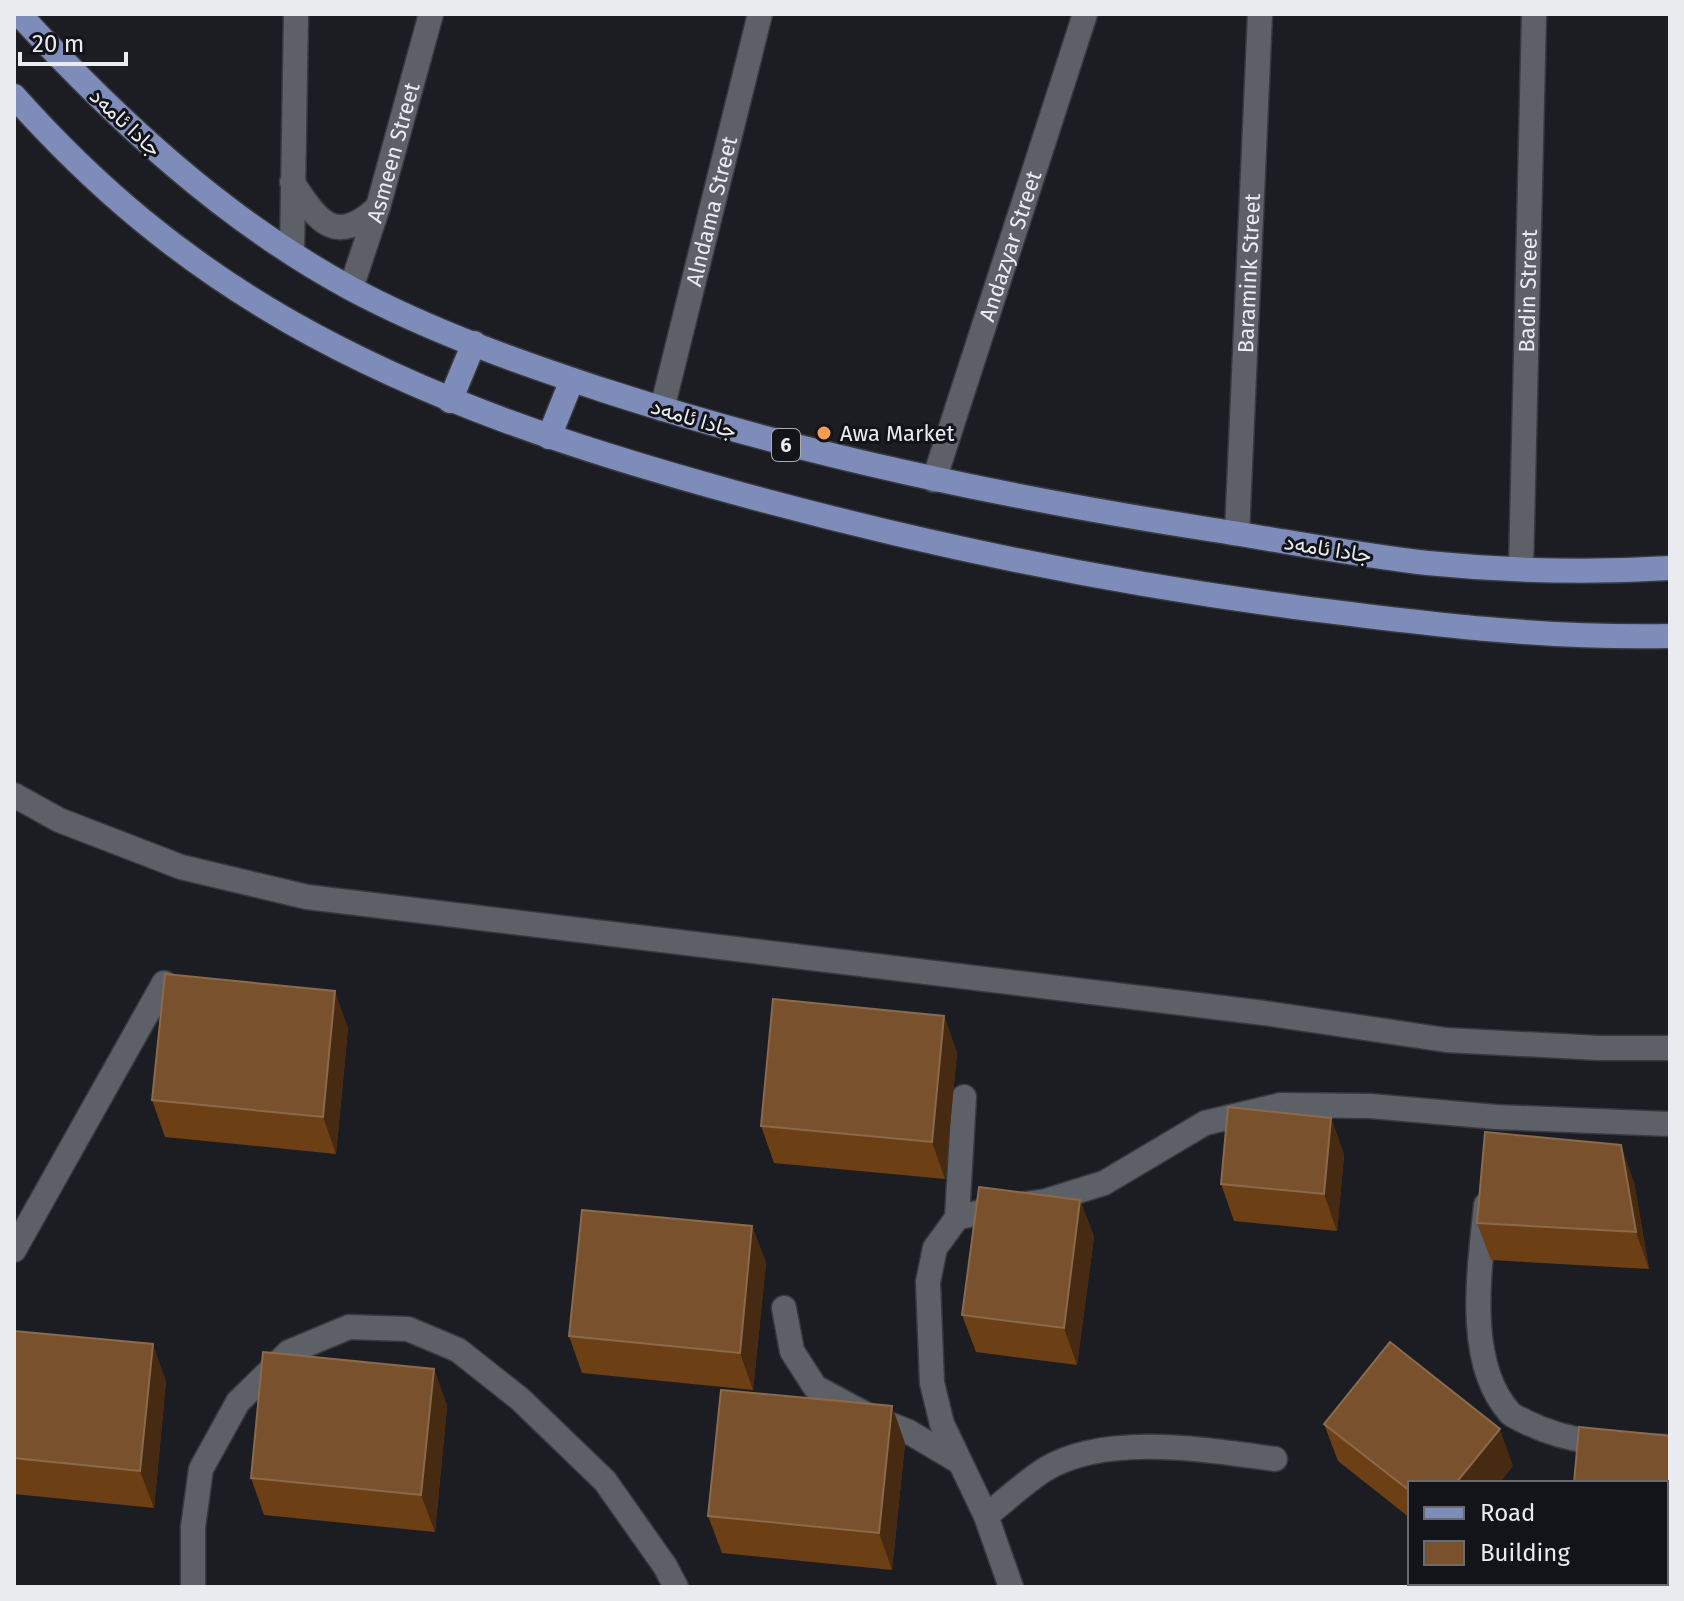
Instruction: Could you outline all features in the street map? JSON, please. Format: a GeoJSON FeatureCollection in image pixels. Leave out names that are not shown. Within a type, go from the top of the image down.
{"type":"FeatureCollection","features":[{"type":"Feature","properties":{"kind":"main road","name":"جادا ئامەد"},"geometry":{"type":"LineString","coordinates":[[29,19],[76,75],[158,152],[223,205],[292,253],[351,288],[474,343],[572,380],[796,448],[1085,510],[1428,563],[1589,571],[1670,568]]}},
{"type":"Feature","properties":{"kind":"main road"},"geometry":{"type":"LineString","coordinates":[[14,96],[112,197],[190,259],[290,322],[396,377],[450,401],[549,437],[666,474],[833,520],[1001,559],[1172,591],[1487,630],[1592,637],[1670,636]]}},
{"type":"Feature","properties":{"kind":"main road"},"geometry":{"type":"LineString","coordinates":[[450,401],[474,343]]}},
{"type":"Feature","properties":{"kind":"main road"},"geometry":{"type":"LineString","coordinates":[[549,437],[572,380]]}},
{"type":"Feature","properties":{"kind":"street"},"geometry":{"type":"LineString","coordinates":[[292,253],[296,14]]}},
{"type":"Feature","properties":{"kind":"street","name":"Asmeen Street"},"geometry":{"type":"LineString","coordinates":[[351,288],[378,207],[431,14]]}},
{"type":"Feature","properties":{"kind":"street","name":"Alndama Street"},"geometry":{"type":"LineString","coordinates":[[662,409],[760,14]]}},
{"type":"Feature","properties":{"kind":"street","name":"Andazyar Street"},"geometry":{"type":"LineString","coordinates":[[934,480],[1085,14]]}},
{"type":"Feature","properties":{"kind":"street","name":"Baramink Street"},"geometry":{"type":"LineString","coordinates":[[1237,533],[1260,14]]}},
{"type":"Feature","properties":{"kind":"street","name":"Badin Street"},"geometry":{"type":"LineString","coordinates":[[1521,569],[1534,14]]}},
{"type":"Feature","properties":{"kind":"street"},"geometry":{"type":"LineString","coordinates":[[291,182],[313,214],[321,222],[333,226],[355,225],[378,207]]}},
{"type":"Feature","properties":{"kind":"street"},"geometry":{"type":"LineString","coordinates":[[14,795],[59,820],[181,867],[307,897],[1248,1011],[1446,1040],[1599,1048],[1670,1048]]}},
{"type":"Feature","properties":{"kind":"street"},"geometry":{"type":"LineString","coordinates":[[14,1250],[164,983]]}},
{"type":"Feature","properties":{"kind":"street"},"geometry":{"type":"LineString","coordinates":[[964,1097],[957,1218],[935,1248],[928,1282],[932,1383],[942,1424],[986,1516],[1011,1587]]}},
{"type":"Feature","properties":{"kind":"street"},"geometry":{"type":"LineString","coordinates":[[957,1218],[1046,1201],[1104,1183],[1205,1123],[1281,1105],[1370,1106],[1496,1117],[1670,1124]]}},
{"type":"Feature","properties":{"kind":"street"},"geometry":{"type":"LineString","coordinates":[[1492,1146],[1496,1117]]}},
{"type":"Feature","properties":{"kind":"street"},"geometry":{"type":"LineString","coordinates":[[1489,1176],[1479,1280],[1481,1337],[1488,1376],[1511,1414],[1547,1432],[1597,1444],[1670,1447]]}},
{"type":"Feature","properties":{"kind":"street"},"geometry":{"type":"LineString","coordinates":[[784,1308],[792,1351],[815,1387],[869,1416],[909,1432],[958,1461]]}},
{"type":"Feature","properties":{"kind":"street"},"geometry":{"type":"LineString","coordinates":[[193,1587],[193,1527],[201,1469],[238,1402],[289,1352],[349,1327],[408,1329],[458,1350],[520,1399],[605,1481],[665,1566],[676,1587]]}},
{"type":"Feature","properties":{"kind":"street"},"geometry":{"type":"LineString","coordinates":[[986,1516],[1046,1469],[1083,1456],[1132,1446],[1188,1447],[1275,1459]]}},
{"type":"Feature","properties":{"kind":"building"},"geometry":{"type":"Polygon","coordinates":[[[165,974],[335,991],[323,1117],[152,1100],[165,974]]]}},
{"type":"Feature","properties":{"kind":"building"},"geometry":{"type":"Polygon","coordinates":[[[773,999],[944,1016],[932,1142],[761,1126],[773,999]]]}},
{"type":"Feature","properties":{"kind":"building"},"geometry":{"type":"Polygon","coordinates":[[[1228,1107],[1331,1118],[1324,1194],[1221,1184],[1228,1107]]]}},
{"type":"Feature","properties":{"kind":"building"},"geometry":{"type":"Polygon","coordinates":[[[1485,1132],[1621,1145],[1636,1232],[1477,1223],[1485,1132]]]}},
{"type":"Feature","properties":{"kind":"building"},"geometry":{"type":"Polygon","coordinates":[[[979,1187],[1080,1200],[1064,1328],[962,1315],[979,1187]]]}},
{"type":"Feature","properties":{"kind":"building"},"geometry":{"type":"Polygon","coordinates":[[[582,1210],[752,1226],[740,1353],[569,1336],[582,1210]]]}},
{"type":"Feature","properties":{"kind":"building"},"geometry":{"type":"Polygon","coordinates":[[[14,1331],[153,1344],[140,1471],[14,1458],[14,1331]]]}},
{"type":"Feature","properties":{"kind":"building"},"geometry":{"type":"Polygon","coordinates":[[[1390,1342],[1500,1429],[1458,1481],[1408,1481],[1408,1489],[1324,1424],[1390,1342]]]}},
{"type":"Feature","properties":{"kind":"building"},"geometry":{"type":"Polygon","coordinates":[[[263,1352],[434,1369],[421,1495],[251,1478],[263,1352]]]}},
{"type":"Feature","properties":{"kind":"building"},"geometry":{"type":"Polygon","coordinates":[[[721,1390],[892,1406],[879,1533],[708,1516],[721,1390]]]}},
{"type":"Feature","properties":{"kind":"building"},"geometry":{"type":"Polygon","coordinates":[[[1579,1427],[1670,1436],[1670,1545],[1668,1481],[1574,1481],[1579,1427]]]}},
{"type":"Feature","properties":{"kind":"place","name":"Awa Market"},"geometry":{"type":"Point","coordinates":[824,433]}}]}
